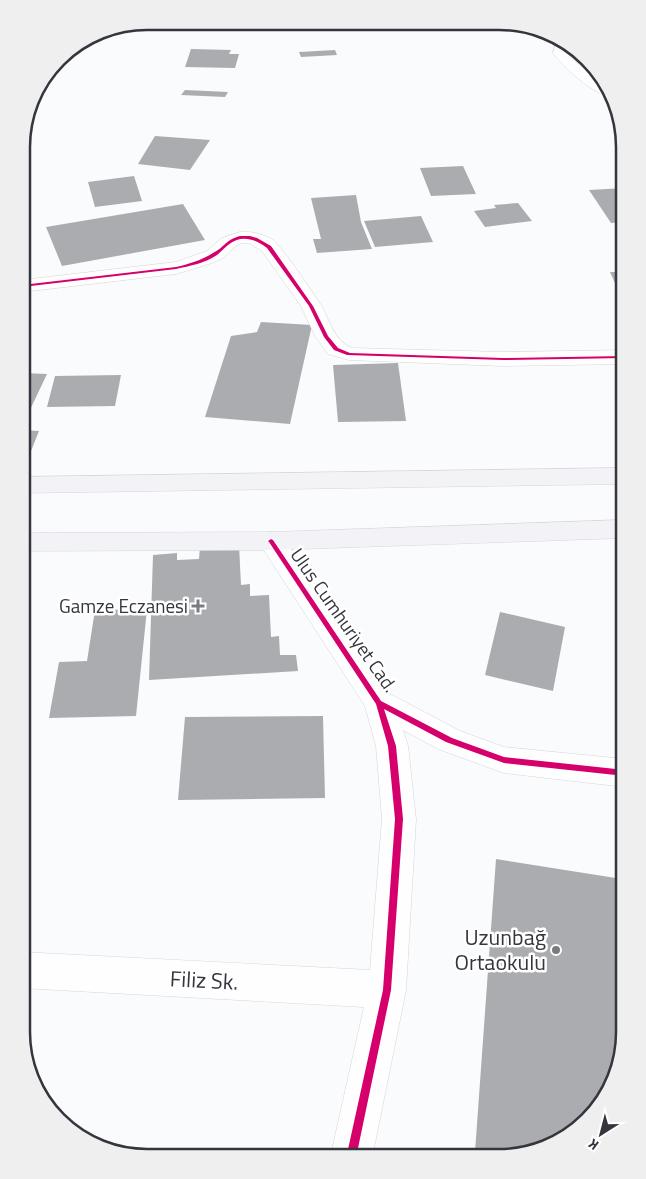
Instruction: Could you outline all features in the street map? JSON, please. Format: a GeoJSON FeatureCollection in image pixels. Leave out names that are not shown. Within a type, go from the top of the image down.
{"type":"FeatureCollection","features":[{"type":"Feature","properties":{"kind":"highway"},"geometry":{"type":"LineString","coordinates":[[30,485],[616,476]]}},
{"type":"Feature","properties":{"kind":"highway"},"geometry":{"type":"LineString","coordinates":[[30,542],[271,541],[616,529]]}},
{"type":"Feature","properties":{"kind":"street"},"geometry":{"type":"LineString","coordinates":[[561,48],[560,53],[565,62],[598,86]]}},
{"type":"Feature","properties":{"kind":"street"},"geometry":{"type":"LineString","coordinates":[[30,285],[176,268],[193,264],[216,254],[231,241],[246,237],[261,239],[269,247],[311,306],[326,336],[336,349],[349,354],[503,360],[616,357]]}},
{"type":"Feature","properties":{"kind":"street","name":"Ulus Cumhuriyet Cad."},"geometry":{"type":"LineString","coordinates":[[271,541],[379,702],[449,740],[504,760],[616,772]]}},
{"type":"Feature","properties":{"kind":"street"},"geometry":{"type":"LineString","coordinates":[[353,1149],[387,990],[399,819],[392,746],[379,702]]}},
{"type":"Feature","properties":{"kind":"street","name":"Filiz Sk."},"geometry":{"type":"LineString","coordinates":[[30,970],[387,990]]}},
{"type":"Feature","properties":{"kind":"building"},"geometry":{"type":"Polygon","coordinates":[[[191,49],[231,50],[229,54],[239,54],[235,68],[185,67],[191,49]]]}},
{"type":"Feature","properties":{"kind":"building"},"geometry":{"type":"Polygon","coordinates":[[[335,50],[337,55],[301,57],[299,52],[335,50]]]}},
{"type":"Feature","properties":{"kind":"building"},"geometry":{"type":"Polygon","coordinates":[[[185,90],[228,92],[225,97],[181,95],[185,90]]]}},
{"type":"Feature","properties":{"kind":"building"},"geometry":{"type":"Polygon","coordinates":[[[155,136],[210,140],[190,170],[138,164],[155,136]]]}},
{"type":"Feature","properties":{"kind":"building"},"geometry":{"type":"Polygon","coordinates":[[[463,166],[476,194],[431,196],[420,168],[463,166]]]}},
{"type":"Feature","properties":{"kind":"building"},"geometry":{"type":"Polygon","coordinates":[[[134,176],[142,201],[95,207],[88,182],[134,176]]]}},
{"type":"Feature","properties":{"kind":"building"},"geometry":{"type":"Polygon","coordinates":[[[616,188],[616,223],[611,223],[589,190],[616,188]]]}},
{"type":"Feature","properties":{"kind":"building"},"geometry":{"type":"Polygon","coordinates":[[[356,195],[361,222],[372,249],[317,253],[313,239],[321,239],[311,198],[356,195]]]}},
{"type":"Feature","properties":{"kind":"building"},"geometry":{"type":"Polygon","coordinates":[[[518,203],[532,221],[485,227],[474,211],[496,208],[494,205],[518,203]]]}},
{"type":"Feature","properties":{"kind":"building"},"geometry":{"type":"Polygon","coordinates":[[[183,204],[205,240],[62,266],[46,227],[183,204]]]}},
{"type":"Feature","properties":{"kind":"building"},"geometry":{"type":"Polygon","coordinates":[[[421,216],[433,242],[375,247],[364,221],[421,216]]]}},
{"type":"Feature","properties":{"kind":"building"},"geometry":{"type":"Polygon","coordinates":[[[610,272],[616,272],[616,285],[610,272]]]}},
{"type":"Feature","properties":{"kind":"building"},"geometry":{"type":"Polygon","coordinates":[[[261,322],[312,325],[290,424],[205,417],[231,336],[257,332],[261,322]]]}},
{"type":"Feature","properties":{"kind":"building"},"geometry":{"type":"Polygon","coordinates":[[[398,363],[406,421],[338,422],[333,365],[398,363]]]}},
{"type":"Feature","properties":{"kind":"building"},"geometry":{"type":"Polygon","coordinates":[[[30,373],[47,374],[30,410],[30,373]]]}},
{"type":"Feature","properties":{"kind":"building"},"geometry":{"type":"Polygon","coordinates":[[[121,375],[115,406],[47,407],[55,376],[121,375]]]}},
{"type":"Feature","properties":{"kind":"building"},"geometry":{"type":"Polygon","coordinates":[[[30,430],[39,431],[31,451],[30,430]]]}},
{"type":"Feature","properties":{"kind":"building"},"geometry":{"type":"Polygon","coordinates":[[[239,545],[241,585],[250,584],[250,596],[269,595],[271,637],[279,636],[280,655],[296,655],[298,671],[149,680],[153,555],[177,553],[177,560],[199,559],[200,547],[239,545]]]}},
{"type":"Feature","properties":{"kind":"building"},"geometry":{"type":"Polygon","coordinates":[[[147,609],[136,716],[49,718],[59,662],[87,661],[95,610],[147,609]]]}},
{"type":"Feature","properties":{"kind":"building"},"geometry":{"type":"Polygon","coordinates":[[[500,612],[565,627],[553,691],[485,675],[500,612]]]}},
{"type":"Feature","properties":{"kind":"building"},"geometry":{"type":"Polygon","coordinates":[[[323,716],[325,798],[178,800],[185,717],[323,716]]]}},
{"type":"Feature","properties":{"kind":"building","name":"Uzunbağ Ortaokulu"},"geometry":{"type":"Polygon","coordinates":[[[496,859],[616,878],[616,1039],[614,1055],[607,1077],[592,1103],[587,1109],[576,1109],[576,1120],[564,1129],[536,1143],[522,1147],[475,1149],[496,859]]]}},
{"type":"Feature","properties":{"kind":"cycle path"},"geometry":{"type":"LineString","coordinates":[[30,285],[176,268],[214,255],[234,239],[250,237],[269,247],[311,306],[326,336],[336,349],[349,354],[503,359],[616,357]]}},
{"type":"Feature","properties":{"kind":"cycle path"},"geometry":{"type":"LineString","coordinates":[[271,541],[379,703],[449,740],[504,760],[616,772]]}},
{"type":"Feature","properties":{"kind":"cycle path"},"geometry":{"type":"LineString","coordinates":[[353,1149],[387,990],[399,819],[392,746],[379,703]]}},
{"type":"Feature","properties":{"kind":"place","name":"Gamze Eczanesi"},"geometry":{"type":"Point","coordinates":[198,606]}},
{"type":"Feature","properties":{"kind":"place","name":"Uzunbağ Ortaokulu"},"geometry":{"type":"Point","coordinates":[556,950]}}]}
